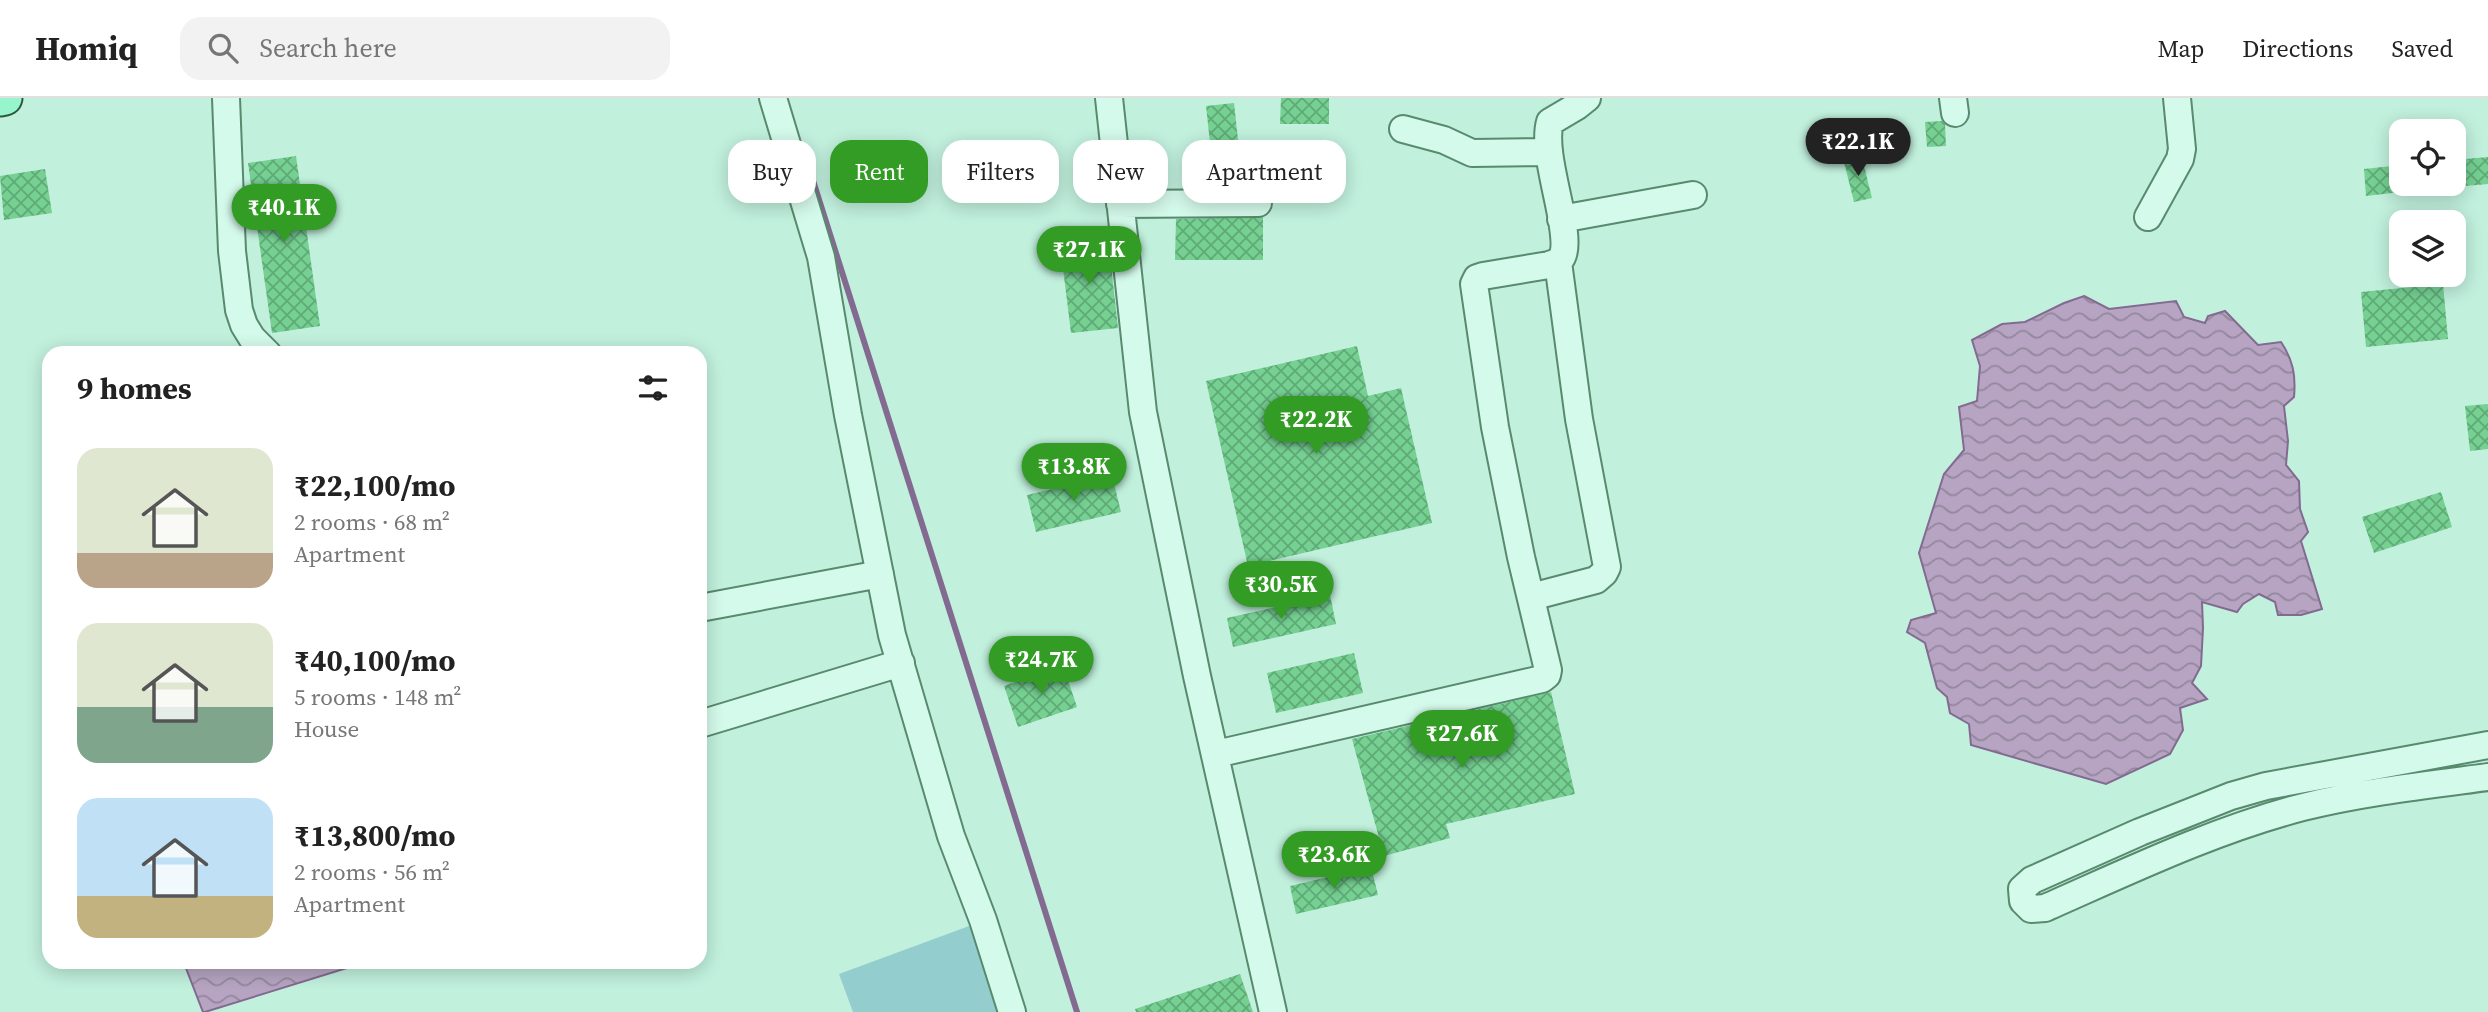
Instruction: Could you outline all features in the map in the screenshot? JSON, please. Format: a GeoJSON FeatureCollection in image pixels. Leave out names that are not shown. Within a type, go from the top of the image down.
{"type":"FeatureCollection","features":[{"type":"Feature","properties":{"kind":"street"},"geometry":{"type":"LineString","coordinates":[[226,98],[232,251],[239,310],[244,325],[261,346]]}},
{"type":"Feature","properties":{"kind":"street"},"geometry":{"type":"LineString","coordinates":[[773,98],[821,257],[848,415],[901,663],[951,836],[983,920],[1012,1012]]}},
{"type":"Feature","properties":{"kind":"street"},"geometry":{"type":"LineString","coordinates":[[1115,98],[1109,98],[1143,412],[1273,1012]]}},
{"type":"Feature","properties":{"kind":"street"},"geometry":{"type":"LineString","coordinates":[[1531,597],[1597,580],[1607,567],[1579,419],[1558,262],[1564,248],[1548,130],[1550,122],[1587,98]]}},
{"type":"Feature","properties":{"kind":"street"},"geometry":{"type":"LineString","coordinates":[[2148,217],[2180,159],[2182,149],[2177,98]]}},
{"type":"Feature","properties":{"kind":"street"},"geometry":{"type":"LineString","coordinates":[[1403,129],[1450,142],[1472,153],[1549,152]]}},
{"type":"Feature","properties":{"kind":"street"},"geometry":{"type":"LineString","coordinates":[[1561,219],[1693,195]]}},
{"type":"Feature","properties":{"kind":"street"},"geometry":{"type":"LineString","coordinates":[[1120,204],[1258,203]]}},
{"type":"Feature","properties":{"kind":"street"},"geometry":{"type":"LineString","coordinates":[[1216,754],[1547,676],[1548,670],[1496,427],[1474,284],[1476,278],[1483,276],[1558,262]]}},
{"type":"Feature","properties":{"kind":"street"},"geometry":{"type":"LineString","coordinates":[[707,607],[880,574]]}},
{"type":"Feature","properties":{"kind":"street"},"geometry":{"type":"LineString","coordinates":[[707,722],[901,663]]}},
{"type":"Feature","properties":{"kind":"street"},"geometry":{"type":"LineString","coordinates":[[2488,745],[2286,782],[2231,796],[2140,832],[2032,880],[2022,889],[2023,901],[2031,909],[2045,908],[2164,855],[2259,820],[2305,807],[2488,777]]}},
{"type":"Feature","properties":{"kind":"shaded area"},"geometry":{"type":"Polygon","coordinates":[[[980,922],[1009,1012],[853,1012],[839,974],[980,922]]]}},
{"type":"Feature","properties":{"kind":"water"},"geometry":{"type":"Polygon","coordinates":[[[2084,296],[2109,309],[2176,301],[2184,317],[2205,323],[2208,316],[2225,311],[2258,345],[2281,342],[2293,368],[2294,382],[2294,397],[2284,406],[2288,441],[2286,465],[2299,481],[2300,509],[2308,532],[2301,541],[2322,609],[2301,615],[2278,615],[2275,602],[2259,594],[2243,604],[2237,612],[2202,602],[2201,666],[2192,683],[2207,699],[2180,708],[2183,730],[2170,754],[2106,784],[1971,745],[1969,724],[1950,713],[1947,697],[1937,688],[1925,643],[1907,632],[1911,620],[1936,613],[1919,553],[1944,474],[1964,450],[1959,407],[1977,401],[1980,366],[1972,340],[2002,324],[2025,322],[2084,296]]]}},
{"type":"Feature","properties":{"kind":"water"},"geometry":{"type":"Polygon","coordinates":[[[186,969],[344,969],[205,1012],[186,969]]]}},
{"type":"Feature","properties":{"kind":"building"},"geometry":{"type":"Polygon","coordinates":[[[1281,98],[1329,98],[1329,124],[1280,124],[1281,98]]]}},
{"type":"Feature","properties":{"kind":"building"},"geometry":{"type":"Polygon","coordinates":[[[1234,103],[1238,140],[1210,140],[1206,106],[1234,103]]]}},
{"type":"Feature","properties":{"kind":"building"},"geometry":{"type":"Polygon","coordinates":[[[1942,121],[1945,124],[1946,146],[1927,147],[1925,122],[1942,121]]]}},
{"type":"Feature","properties":{"kind":"building"},"geometry":{"type":"Polygon","coordinates":[[[1861,154],[1872,198],[1854,202],[1843,158],[1861,154]]]}},
{"type":"Feature","properties":{"kind":"building"},"geometry":{"type":"Polygon","coordinates":[[[296,156],[320,326],[272,333],[248,163],[296,156]]]}},
{"type":"Feature","properties":{"kind":"building"},"geometry":{"type":"Polygon","coordinates":[[[2488,157],[2488,184],[2466,186],[2466,159],[2488,157]]]}},
{"type":"Feature","properties":{"kind":"building"},"geometry":{"type":"Polygon","coordinates":[[[2389,166],[2389,193],[2366,196],[2364,169],[2389,166]]]}},
{"type":"Feature","properties":{"kind":"building"},"geometry":{"type":"Polygon","coordinates":[[[45,169],[52,213],[4,220],[0,176],[45,169]]]}},
{"type":"Feature","properties":{"kind":"building"},"geometry":{"type":"Polygon","coordinates":[[[1263,217],[1263,260],[1175,260],[1176,219],[1263,217]]]}},
{"type":"Feature","properties":{"kind":"building"},"geometry":{"type":"Polygon","coordinates":[[[1108,238],[1118,328],[1071,333],[1060,244],[1108,238]]]}},
{"type":"Feature","properties":{"kind":"building"},"geometry":{"type":"Polygon","coordinates":[[[2443,287],[2448,339],[2366,347],[2361,292],[2443,287]]]}},
{"type":"Feature","properties":{"kind":"building"},"geometry":{"type":"Polygon","coordinates":[[[1357,346],[1368,396],[1401,388],[1432,523],[1248,566],[1206,381],[1357,346]]]}},
{"type":"Feature","properties":{"kind":"building"},"geometry":{"type":"Polygon","coordinates":[[[2488,404],[2488,449],[2470,451],[2465,406],[2488,404]]]}},
{"type":"Feature","properties":{"kind":"building"},"geometry":{"type":"Polygon","coordinates":[[[1112,475],[1121,512],[1036,532],[1027,495],[1112,475]]]}},
{"type":"Feature","properties":{"kind":"building"},"geometry":{"type":"Polygon","coordinates":[[[2441,492],[2452,527],[2374,553],[2362,517],[2441,492]]]}},
{"type":"Feature","properties":{"kind":"building"},"geometry":{"type":"Polygon","coordinates":[[[1330,595],[1336,624],[1233,647],[1227,618],[1330,595]]]}},
{"type":"Feature","properties":{"kind":"building"},"geometry":{"type":"Polygon","coordinates":[[[1354,653],[1363,693],[1276,713],[1267,673],[1354,653]]]}},
{"type":"Feature","properties":{"kind":"building"},"geometry":{"type":"Polygon","coordinates":[[[1063,665],[1077,707],[1018,727],[1004,686],[1063,665]]]}},
{"type":"Feature","properties":{"kind":"building"},"geometry":{"type":"Polygon","coordinates":[[[1551,692],[1575,794],[1446,824],[1450,838],[1384,856],[1352,739],[1551,692]]]}},
{"type":"Feature","properties":{"kind":"building"},"geometry":{"type":"Polygon","coordinates":[[[1371,867],[1378,895],[1296,914],[1290,886],[1371,867]]]}},
{"type":"Feature","properties":{"kind":"building"},"geometry":{"type":"Polygon","coordinates":[[[1240,974],[1253,1012],[1136,1012],[1135,1009],[1240,974]]]}},
{"type":"Feature","properties":{"kind":"waterway"},"geometry":{"type":"LineString","coordinates":[[816,190],[1077,1012]]}}]}
